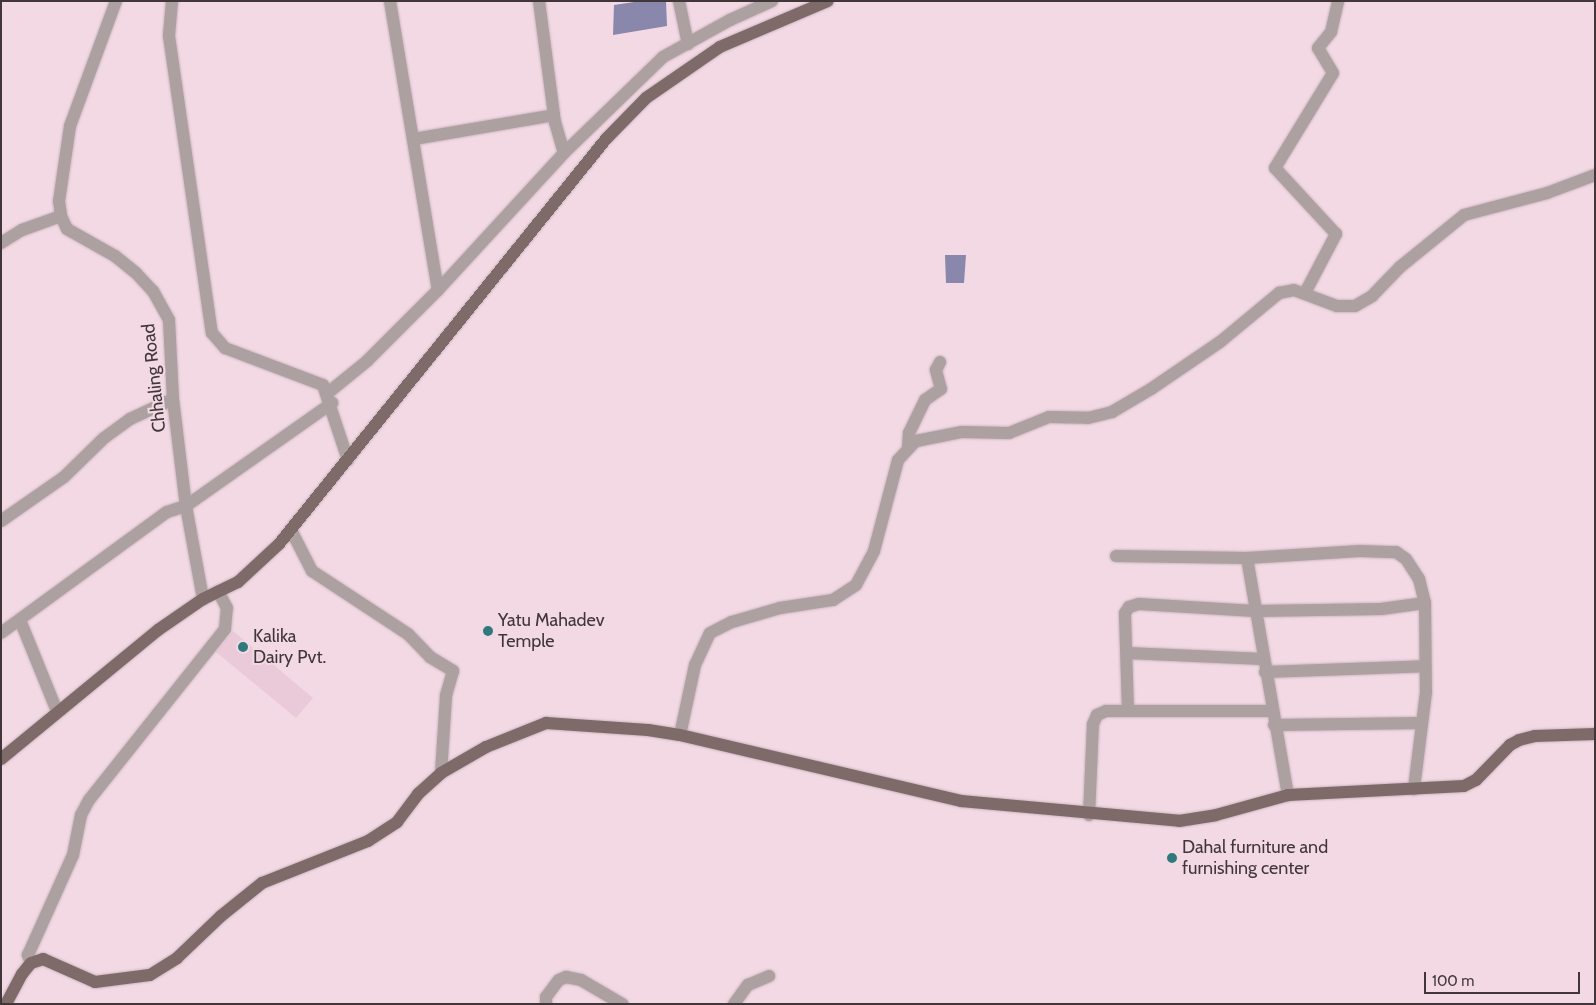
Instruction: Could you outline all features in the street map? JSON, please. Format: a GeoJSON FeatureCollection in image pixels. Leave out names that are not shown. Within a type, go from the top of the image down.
{"type":"FeatureCollection","features":[{"type":"Feature","properties":{"kind":"main road"},"geometry":{"type":"LineString","coordinates":[[1,759],[57,711],[158,630],[203,599],[238,582],[254,569],[291,530],[606,139],[646,98],[720,47],[828,1]]}},
{"type":"Feature","properties":{"kind":"main road"},"geometry":{"type":"LineString","coordinates":[[6,1004],[31,963],[50,960],[95,982],[150,975],[177,958],[221,916],[262,883],[384,832],[441,773],[486,747],[546,723],[648,730],[680,735],[961,801],[1179,821],[1216,815],[1288,795],[1414,789],[1471,784],[1510,745],[1519,740],[1535,736],[1595,734]]}},
{"type":"Feature","properties":{"kind":"street"},"geometry":{"type":"LineString","coordinates":[[1,243],[22,230],[61,216],[59,200],[70,126],[116,1]]}},
{"type":"Feature","properties":{"kind":"street"},"geometry":{"type":"LineString","coordinates":[[172,1],[169,36],[212,333],[226,348],[323,384],[330,398],[348,460]]}},
{"type":"Feature","properties":{"kind":"street"},"geometry":{"type":"LineString","coordinates":[[390,1],[438,290]]}},
{"type":"Feature","properties":{"kind":"street"},"geometry":{"type":"LineString","coordinates":[[539,1],[554,114],[564,153]]}},
{"type":"Feature","properties":{"kind":"street"},"geometry":{"type":"LineString","coordinates":[[680,1],[688,44]]}},
{"type":"Feature","properties":{"kind":"street"},"geometry":{"type":"LineString","coordinates":[[1,633],[167,512],[186,506],[330,398],[438,290],[564,153],[662,57],[730,20],[772,1]]}},
{"type":"Feature","properties":{"kind":"street"},"geometry":{"type":"LineString","coordinates":[[1305,294],[1336,234],[1275,168],[1334,73],[1318,48],[1331,32],[1338,1]]}},
{"type":"Feature","properties":{"kind":"street"},"geometry":{"type":"LineString","coordinates":[[414,140],[554,114]]}},
{"type":"Feature","properties":{"kind":"street"},"geometry":{"type":"LineString","coordinates":[[680,735],[695,665],[710,633],[732,622],[780,608],[833,600],[856,585],[874,551],[898,460],[908,447],[916,442],[943,434],[999,434],[1049,417],[1088,418],[1112,412],[1151,389],[1220,342],[1279,293],[1289,290],[1337,306],[1355,306],[1372,296],[1400,267],[1464,215],[1547,193],[1595,176]]}},
{"type":"Feature","properties":{"kind":"street","name":"Chhaling Road"},"geometry":{"type":"LineString","coordinates":[[61,216],[67,229],[124,262],[153,291],[169,320],[173,399],[186,506],[203,599]]}},
{"type":"Feature","properties":{"kind":"street"},"geometry":{"type":"LineString","coordinates":[[908,447],[909,433],[925,400],[941,389],[936,370],[940,362]]}},
{"type":"Feature","properties":{"kind":"street"},"geometry":{"type":"LineString","coordinates":[[1,521],[64,477],[104,438],[130,419],[173,399]]}},
{"type":"Feature","properties":{"kind":"street"},"geometry":{"type":"LineString","coordinates":[[291,530],[312,571],[408,634],[430,656],[453,671],[446,696],[441,773]]}},
{"type":"Feature","properties":{"kind":"street"},"geometry":{"type":"LineString","coordinates":[[1116,556],[1247,558],[1360,551],[1396,552],[1419,578],[1425,603],[1425,666],[1422,723],[1414,789]]}},
{"type":"Feature","properties":{"kind":"street"},"geometry":{"type":"LineString","coordinates":[[1247,558],[1271,710],[1288,795]]}},
{"type":"Feature","properties":{"kind":"street"},"geometry":{"type":"LineString","coordinates":[[31,963],[28,955],[73,854],[81,815],[89,800],[225,629],[227,608],[218,591]]}},
{"type":"Feature","properties":{"kind":"street"},"geometry":{"type":"LineString","coordinates":[[1128,710],[1126,613],[1129,607],[1139,604],[1255,611],[1381,609],[1425,603]]}},
{"type":"Feature","properties":{"kind":"street"},"geometry":{"type":"LineString","coordinates":[[20,620],[57,711]]}},
{"type":"Feature","properties":{"kind":"street"},"geometry":{"type":"LineString","coordinates":[[1126,653],[1264,666],[1425,666]]}},
{"type":"Feature","properties":{"kind":"street"},"geometry":{"type":"LineString","coordinates":[[1089,814],[1093,724],[1097,714],[1106,711],[1128,710],[1271,710]]}},
{"type":"Feature","properties":{"kind":"street"},"geometry":{"type":"LineString","coordinates":[[1274,725],[1422,723]]}},
{"type":"Feature","properties":{"kind":"street"},"geometry":{"type":"LineString","coordinates":[[734,1004],[748,985],[769,976]]}},
{"type":"Feature","properties":{"kind":"street"},"geometry":{"type":"LineString","coordinates":[[546,1004],[546,997],[559,980],[566,977],[580,980],[622,1004]]}},
{"type":"Feature","properties":{"kind":"shaded area"},"geometry":{"type":"Polygon","coordinates":[[[641,1],[666,1],[667,26],[613,35],[614,5],[641,1]]]}},
{"type":"Feature","properties":{"kind":"shaded area"},"geometry":{"type":"Polygon","coordinates":[[[945,255],[966,255],[964,283],[946,283],[945,255]]]}},
{"type":"Feature","properties":{"kind":"shaded area","name":"Kalika Dairy Pvt."},"geometry":{"type":"Polygon","coordinates":[[[233,631],[313,698],[296,718],[216,652],[233,631]]]}},
{"type":"Feature","properties":{"kind":"place","name":"Yatu Mahadev Temple"},"geometry":{"type":"Point","coordinates":[488,631]}},
{"type":"Feature","properties":{"kind":"place","name":"Kalika Dairy Pvt."},"geometry":{"type":"Point","coordinates":[243,647]}},
{"type":"Feature","properties":{"kind":"place","name":"Dahal furniture and furnishing center"},"geometry":{"type":"Point","coordinates":[1172,858]}}]}
